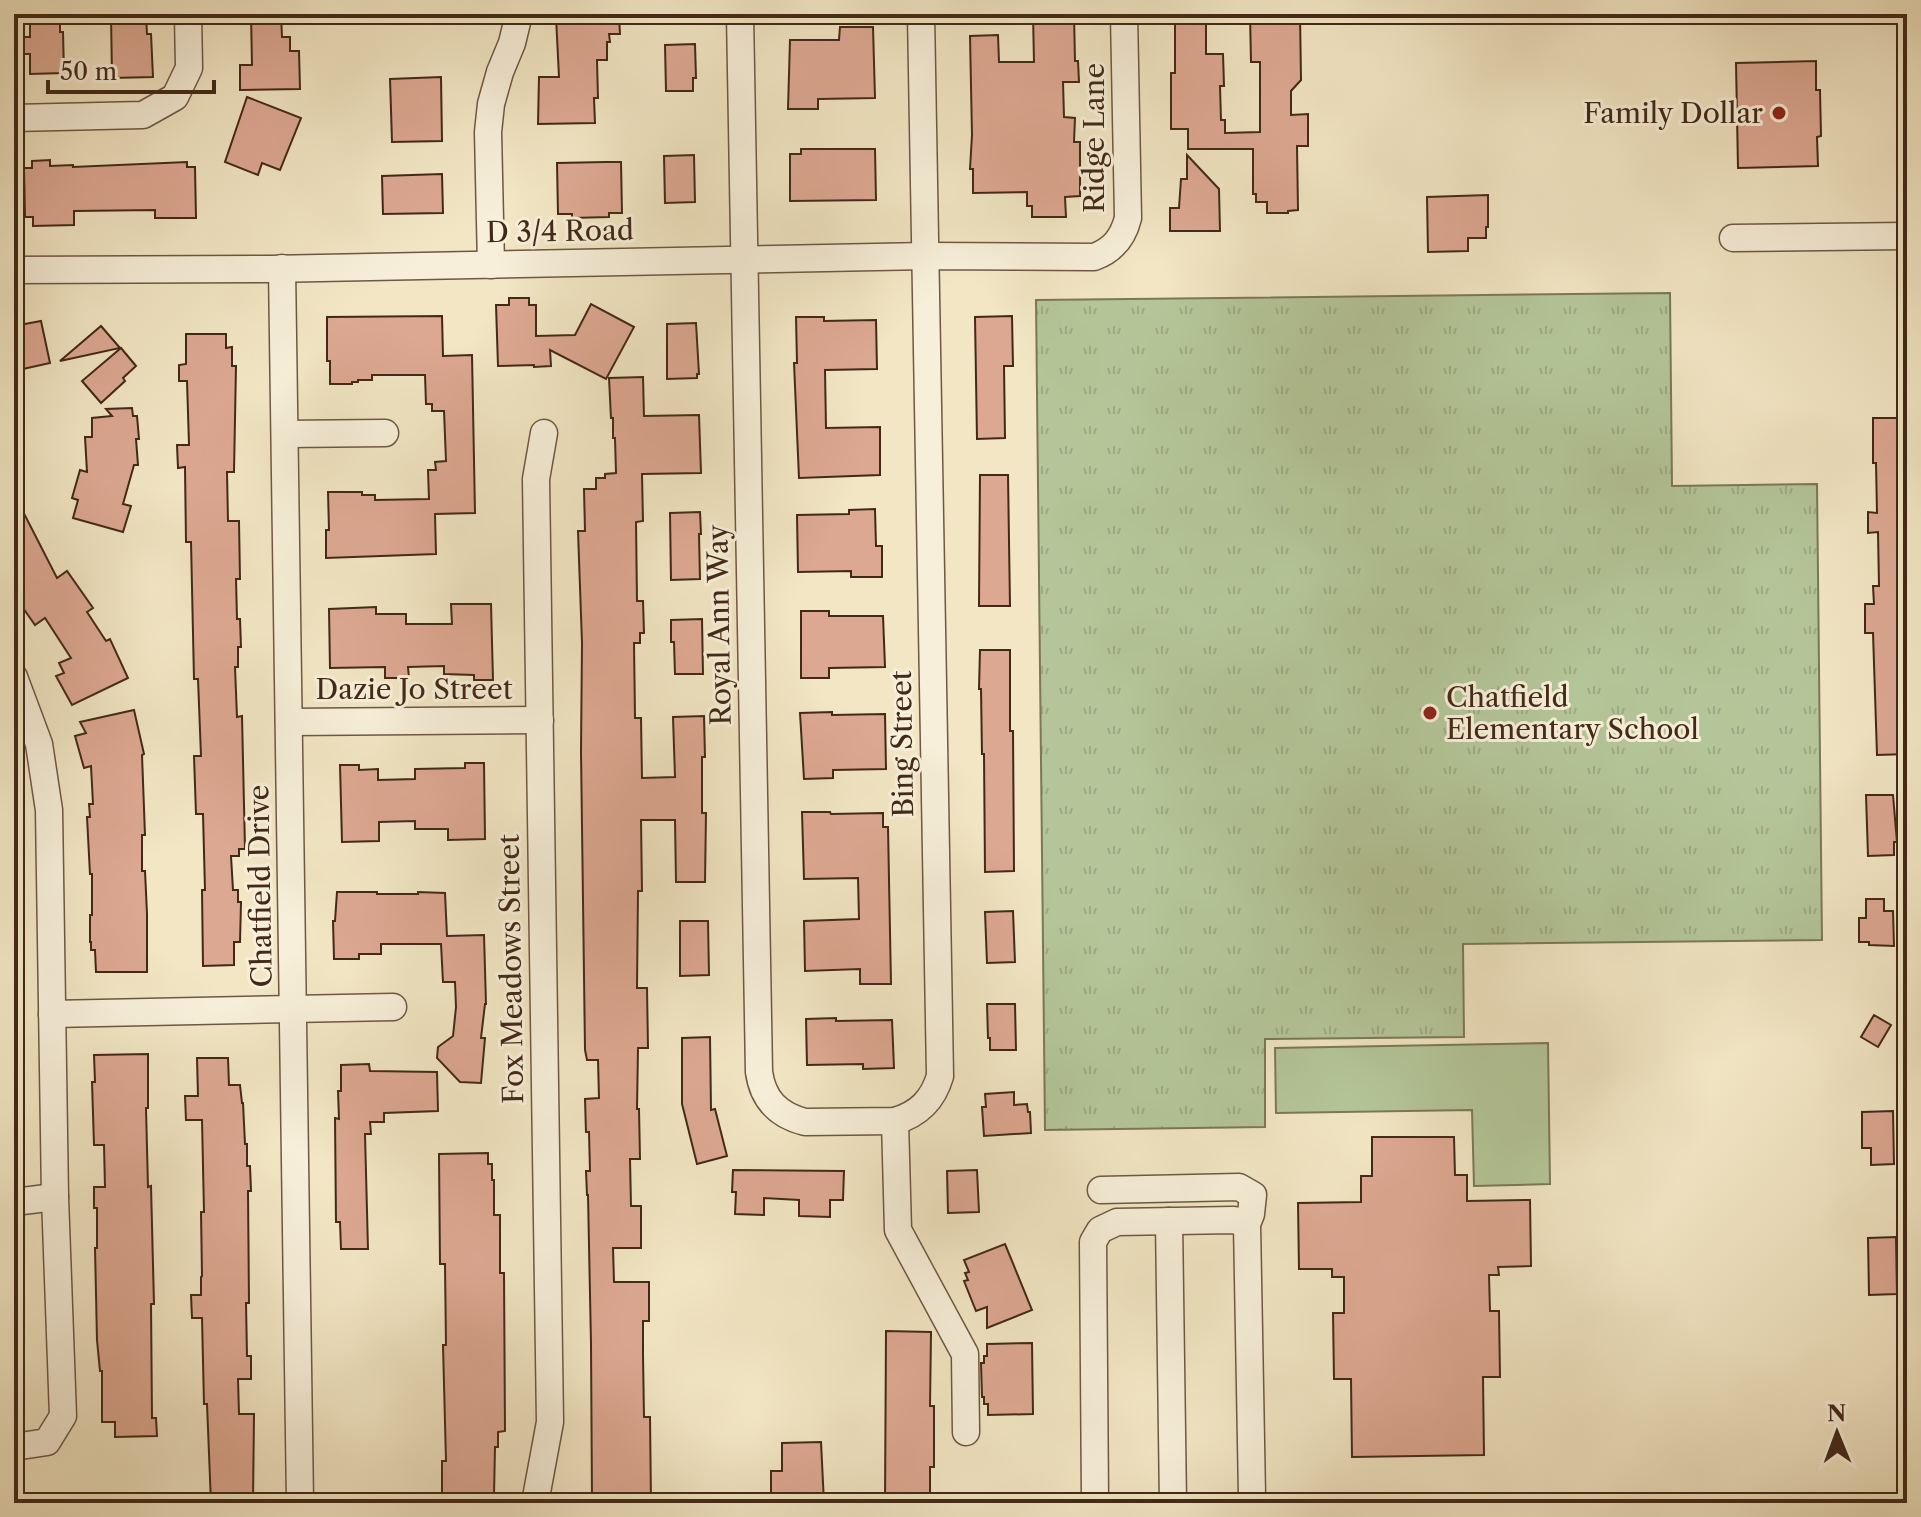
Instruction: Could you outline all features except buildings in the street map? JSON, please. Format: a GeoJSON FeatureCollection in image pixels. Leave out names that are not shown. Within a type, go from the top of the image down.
{"type":"FeatureCollection","features":[{"type":"Feature","properties":{"kind":"street"},"geometry":{"type":"LineString","coordinates":[[14,118],[143,115],[175,97],[189,68],[188,14]]}},
{"type":"Feature","properties":{"kind":"street"},"geometry":{"type":"LineString","coordinates":[[491,265],[488,132],[491,104],[519,14]]}},
{"type":"Feature","properties":{"kind":"street","name":"Royal Ann Way"},"geometry":{"type":"LineString","coordinates":[[740,14],[760,1083],[771,1103],[781,1112],[805,1122],[895,1121]]}},
{"type":"Feature","properties":{"kind":"street","name":"Bing Street"},"geometry":{"type":"LineString","coordinates":[[895,1121],[914,1114],[922,1107],[936,1088],[940,1076],[921,14]]}},
{"type":"Feature","properties":{"kind":"street","name":"Ridge Lane"},"geometry":{"type":"LineString","coordinates":[[1106,253],[1121,238],[1128,218],[1124,14]]}},
{"type":"Feature","properties":{"kind":"street"},"geometry":{"type":"LineString","coordinates":[[1733,238],[1907,236]]}},
{"type":"Feature","properties":{"kind":"street","name":"D 3/4 Road"},"geometry":{"type":"LineString","coordinates":[[14,270],[926,256],[1081,258],[1106,253]]}},
{"type":"Feature","properties":{"kind":"street","name":"Chatfield Drive"},"geometry":{"type":"LineString","coordinates":[[282,268],[300,1503]]}},
{"type":"Feature","properties":{"kind":"street"},"geometry":{"type":"LineString","coordinates":[[285,434],[385,433]]}},
{"type":"Feature","properties":{"kind":"street","name":"Fox Meadows Street"},"geometry":{"type":"LineString","coordinates":[[535,1503],[550,1422],[536,479],[544,433]]}},
{"type":"Feature","properties":{"kind":"street"},"geometry":{"type":"LineString","coordinates":[[14,677],[39,744],[49,810],[55,1197],[63,1416],[47,1442],[14,1447]]}},
{"type":"Feature","properties":{"kind":"street","name":"Dazie Jo Street"},"geometry":{"type":"LineString","coordinates":[[289,722],[540,720]]}},
{"type":"Feature","properties":{"kind":"street"},"geometry":{"type":"LineString","coordinates":[[52,1014],[393,1007]]}},
{"type":"Feature","properties":{"kind":"street"},"geometry":{"type":"LineString","coordinates":[[895,1121],[898,1230],[965,1354],[966,1432]]}},
{"type":"Feature","properties":{"kind":"street"},"geometry":{"type":"LineString","coordinates":[[1101,1190],[1239,1187],[1253,1195],[1247,1224],[1252,1496],[1247,1503]]}},
{"type":"Feature","properties":{"kind":"street"},"geometry":{"type":"LineString","coordinates":[[14,1202],[55,1197]]}},
{"type":"Feature","properties":{"kind":"street"},"geometry":{"type":"LineString","coordinates":[[1098,1503],[1095,1500],[1093,1242],[1100,1230],[1117,1222],[1234,1220],[1247,1224]]}},
{"type":"Feature","properties":{"kind":"street"},"geometry":{"type":"LineString","coordinates":[[1169,1221],[1173,1503]]}},
{"type":"Feature","properties":{"kind":"green space"},"geometry":{"type":"Polygon","coordinates":[[[1670,293],[1672,486],[1817,484],[1822,940],[1463,944],[1464,1037],[1265,1039],[1265,1127],[1045,1130],[1036,300],[1670,293]]]}},
{"type":"Feature","properties":{"kind":"green space"},"geometry":{"type":"Polygon","coordinates":[[[1548,1043],[1550,1184],[1474,1186],[1472,1110],[1276,1113],[1275,1048],[1548,1043]]]}},
{"type":"Feature","properties":{"kind":"place","name":"Family Dollar"},"geometry":{"type":"Point","coordinates":[1779,113]}},
{"type":"Feature","properties":{"kind":"place","name":"Chatfield Elementary School"},"geometry":{"type":"Point","coordinates":[1430,713]}}]}
